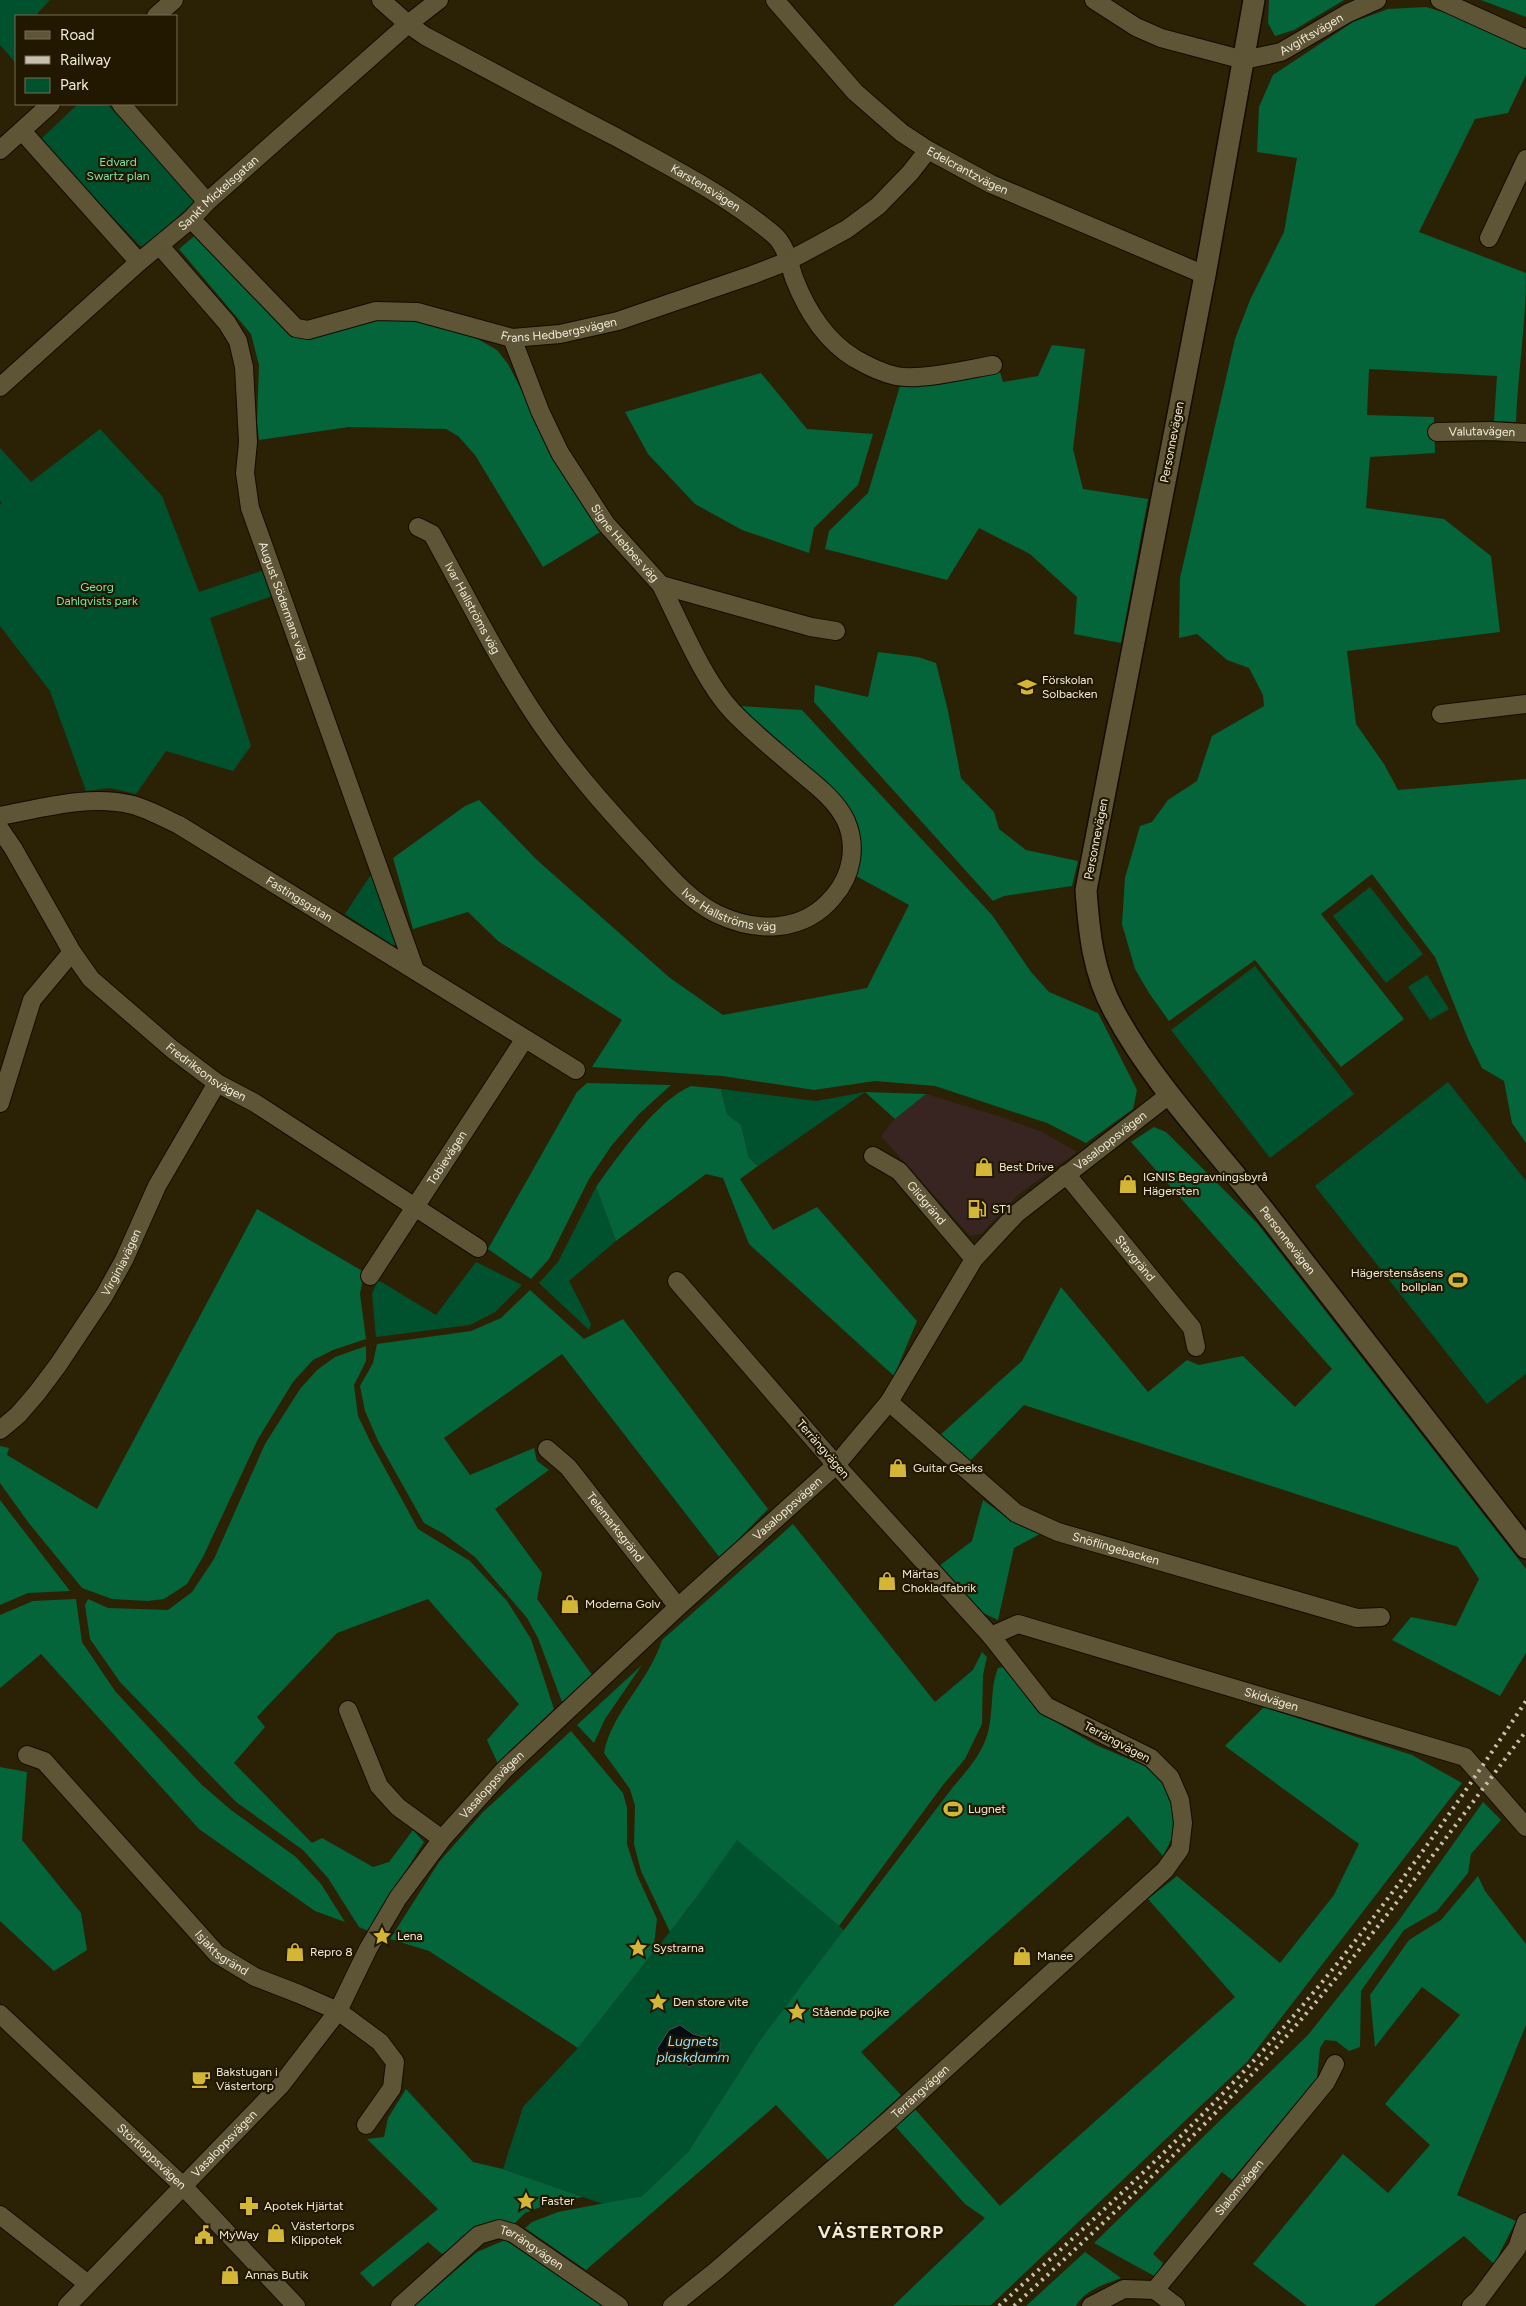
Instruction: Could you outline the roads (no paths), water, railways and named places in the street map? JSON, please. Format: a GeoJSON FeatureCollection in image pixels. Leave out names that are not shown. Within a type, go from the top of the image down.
{"type":"FeatureCollection","features":[{"type":"Feature","properties":{"kind":"street"},"geometry":{"type":"LineString","coordinates":[[157,15],[174,0]]}},
{"type":"Feature","properties":{"kind":"street","name":"Karstensvägen"},"geometry":{"type":"LineString","coordinates":[[381,0],[425,36],[712,190],[741,208],[776,236],[784,247],[804,301],[824,332],[841,348],[871,367],[897,376],[912,376],[993,365]]}},
{"type":"Feature","properties":{"kind":"street","name":"Sankt Mickelsgatan"},"geometry":{"type":"LineString","coordinates":[[0,387],[408,24],[439,0]]}},
{"type":"Feature","properties":{"kind":"street","name":"Edelcrantzvägen"},"geometry":{"type":"LineString","coordinates":[[775,0],[855,92],[902,132],[928,150],[991,184],[1205,275]]}},
{"type":"Feature","properties":{"kind":"street"},"geometry":{"type":"LineString","coordinates":[[1094,0],[1136,27],[1161,38],[1244,60]]}},
{"type":"Feature","properties":{"kind":"street","name":"Personnevägen"},"geometry":{"type":"LineString","coordinates":[[1254,0],[1205,275],[1086,890],[1091,946],[1104,989],[1114,1011],[1169,1095],[1256,1201],[1526,1548]]}},
{"type":"Feature","properties":{"kind":"street","name":"Avgiftsvägen"},"geometry":{"type":"LineString","coordinates":[[1244,60],[1281,52],[1348,13],[1377,0]]}},
{"type":"Feature","properties":{"kind":"street"},"geometry":{"type":"LineString","coordinates":[[1440,0],[1526,39]]}},
{"type":"Feature","properties":{"kind":"street"},"geometry":{"type":"LineString","coordinates":[[0,150],[50,105]]}},
{"type":"Feature","properties":{"kind":"street"},"geometry":{"type":"LineString","coordinates":[[123,105],[207,202]]}},
{"type":"Feature","properties":{"kind":"street"},"geometry":{"type":"LineString","coordinates":[[22,130],[139,262]]}},
{"type":"Feature","properties":{"kind":"street","name":"Frans Hedbergsvägen"},"geometry":{"type":"LineString","coordinates":[[191,219],[296,328],[308,330],[376,311],[395,311],[441,317],[512,338],[567,333],[618,321],[788,261],[847,229],[878,206],[904,180],[928,150]]}},
{"type":"Feature","properties":{"kind":"street"},"geometry":{"type":"LineString","coordinates":[[1489,238],[1526,159]]}},
{"type":"Feature","properties":{"kind":"street","name":"August Södermans väg"},"geometry":{"type":"LineString","coordinates":[[160,246],[227,323],[238,341],[244,367],[248,442],[245,473],[250,508],[415,970]]}},
{"type":"Feature","properties":{"kind":"street","name":"Signe Hebbes väg"},"geometry":{"type":"LineString","coordinates":[[512,338],[540,411],[560,453],[606,524],[661,585],[811,628],[836,631]]}},
{"type":"Feature","properties":{"kind":"street","name":"Valutavägen"},"geometry":{"type":"LineString","coordinates":[[1437,432],[1490,431],[1526,433]]}},
{"type":"Feature","properties":{"kind":"street","name":"Ivar Hallströms väg"},"geometry":{"type":"LineString","coordinates":[[418,527],[432,534],[517,685],[562,753],[632,836],[680,887],[714,913],[736,921],[757,927],[778,927],[798,923],[828,904],[840,890],[848,873],[851,854],[850,834],[845,820],[836,805],[821,790],[749,728],[716,691],[661,585]]}},
{"type":"Feature","properties":{"kind":"street"},"geometry":{"type":"LineString","coordinates":[[1441,714],[1526,704]]}},
{"type":"Feature","properties":{"kind":"street","name":"Fastingsgatan"},"geometry":{"type":"LineString","coordinates":[[0,816],[84,802],[109,801],[134,805],[179,825],[415,970],[524,1040],[576,1070]]}},
{"type":"Feature","properties":{"kind":"street","name":"Fredriksonsvägen"},"geometry":{"type":"LineString","coordinates":[[0,829],[13,848],[72,952],[91,979],[172,1049],[217,1083],[255,1103],[478,1248]]}},
{"type":"Feature","properties":{"kind":"street"},"geometry":{"type":"LineString","coordinates":[[0,1103],[32,1000],[72,952]]}},
{"type":"Feature","properties":{"kind":"street","name":"Tobievägen"},"geometry":{"type":"LineString","coordinates":[[370,1276],[524,1040]]}},
{"type":"Feature","properties":{"kind":"street","name":"Virginiavägen"},"geometry":{"type":"LineString","coordinates":[[2,1430],[18,1415],[58,1365],[104,1296],[124,1260],[157,1186],[217,1083]]}},
{"type":"Feature","properties":{"kind":"street","name":"Vasaloppsvägen"},"geometry":{"type":"LineString","coordinates":[[67,2306],[280,2085],[338,2011],[368,1949],[398,1898],[442,1839],[504,1770],[678,1607],[836,1465],[889,1402],[974,1259],[1016,1214],[1169,1095]]}},
{"type":"Feature","properties":{"kind":"street","name":"Glidgränd"},"geometry":{"type":"LineString","coordinates":[[873,1156],[898,1170],[974,1259]]}},
{"type":"Feature","properties":{"kind":"street","name":"Stavgränd"},"geometry":{"type":"LineString","coordinates":[[1066,1174],[1192,1328],[1196,1347]]}},
{"type":"Feature","properties":{"kind":"street","name":"Terrängvägen"},"geometry":{"type":"LineString","coordinates":[[672,2306],[888,2121],[1165,1870],[1180,1849],[1183,1823],[1180,1800],[1170,1777],[1151,1758],[1046,1706],[991,1636],[836,1465],[677,1282]]}},
{"type":"Feature","properties":{"kind":"street","name":"Snöflingebacken"},"geometry":{"type":"LineString","coordinates":[[889,1402],[1016,1513],[1058,1532],[1357,1618],[1381,1617]]}},
{"type":"Feature","properties":{"kind":"street","name":"Telemarksgränd"},"geometry":{"type":"LineString","coordinates":[[547,1449],[568,1466],[678,1607]]}},
{"type":"Feature","properties":{"kind":"street","name":"Skidvägen"},"geometry":{"type":"LineString","coordinates":[[991,1636],[1018,1624],[1465,1757],[1526,1827]]}},
{"type":"Feature","properties":{"kind":"street"},"geometry":{"type":"LineString","coordinates":[[348,1710],[379,1786],[398,1807],[442,1839]]}},
{"type":"Feature","properties":{"kind":"street","name":"Isjaktsgränd"},"geometry":{"type":"LineString","coordinates":[[27,1754],[44,1761],[217,1954],[255,1978],[338,2011],[380,2042],[395,2062],[392,2088],[366,2125]]}},
{"type":"Feature","properties":{"kind":"street","name":"Störtloppsvägen"},"geometry":{"type":"LineString","coordinates":[[0,2014],[183,2186],[296,2306]]}},
{"type":"Feature","properties":{"kind":"street","name":"Slalomvägen"},"geometry":{"type":"LineString","coordinates":[[1155,2290],[1326,2082],[1335,2064]]}},
{"type":"Feature","properties":{"kind":"street"},"geometry":{"type":"LineString","coordinates":[[0,2215],[88,2284]]}},
{"type":"Feature","properties":{"kind":"street"},"geometry":{"type":"LineString","coordinates":[[1471,2306],[1479,2299],[1517,2248],[1526,2222]]}},
{"type":"Feature","properties":{"kind":"street","name":"Terrängvägen"},"geometry":{"type":"LineString","coordinates":[[400,2306],[479,2235],[499,2229],[513,2233],[619,2306]]}},
{"type":"Feature","properties":{"kind":"street"},"geometry":{"type":"LineString","coordinates":[[1091,2306],[1124,2289],[1155,2290],[1176,2306]]}},
{"type":"Feature","properties":{"kind":"water","name":"Lugnets plaskdamm"},"geometry":{"type":"Polygon","coordinates":[[[680,2025],[693,2034],[720,2042],[720,2051],[689,2067],[678,2055],[666,2055],[661,2060],[657,2049],[669,2030],[680,2025]]]}},
{"type":"Feature","properties":{"kind":"railway"},"geometry":{"type":"LineString","coordinates":[[999,2306],[1106,2208],[1211,2106],[1311,1996],[1376,1914],[1438,1830],[1526,1701]]}},
{"type":"Feature","properties":{"kind":"railway"},"geometry":{"type":"LineString","coordinates":[[1014,2306],[1186,2143],[1284,2039],[1378,1926],[1526,1731]]}},
{"type":"Feature","properties":{"kind":"place","name":"Förskolan Solbacken"},"geometry":{"type":"Point","coordinates":[1027,687]}},
{"type":"Feature","properties":{"kind":"place","name":"Best Drive"},"geometry":{"type":"Point","coordinates":[984,1167]}},
{"type":"Feature","properties":{"kind":"place","name":"IGNIS Begravningsbyrå Hägersten"},"geometry":{"type":"Point","coordinates":[1128,1184]}},
{"type":"Feature","properties":{"kind":"place","name":"ST1"},"geometry":{"type":"Point","coordinates":[977,1209]}},
{"type":"Feature","properties":{"kind":"place","name":"Hägerstensåsens bollplan"},"geometry":{"type":"Point","coordinates":[1458,1280]}},
{"type":"Feature","properties":{"kind":"place","name":"Guitar Geeks"},"geometry":{"type":"Point","coordinates":[898,1468]}},
{"type":"Feature","properties":{"kind":"place","name":"Märtas Chokladfabrik"},"geometry":{"type":"Point","coordinates":[887,1581]}},
{"type":"Feature","properties":{"kind":"place","name":"Moderna Golv"},"geometry":{"type":"Point","coordinates":[570,1604]}},
{"type":"Feature","properties":{"kind":"place","name":"Lugnet"},"geometry":{"type":"Point","coordinates":[953,1809]}},
{"type":"Feature","properties":{"kind":"place","name":"Lena"},"geometry":{"type":"Point","coordinates":[382,1936]}},
{"type":"Feature","properties":{"kind":"place","name":"Systrarna"},"geometry":{"type":"Point","coordinates":[638,1948]}},
{"type":"Feature","properties":{"kind":"place","name":"Repro 8"},"geometry":{"type":"Point","coordinates":[295,1952]}},
{"type":"Feature","properties":{"kind":"place","name":"Manee"},"geometry":{"type":"Point","coordinates":[1022,1956]}},
{"type":"Feature","properties":{"kind":"place","name":"Den store vite"},"geometry":{"type":"Point","coordinates":[658,2002]}},
{"type":"Feature","properties":{"kind":"place","name":"Stående pojke"},"geometry":{"type":"Point","coordinates":[797,2012]}},
{"type":"Feature","properties":{"kind":"place","name":"Bakstugan i Västertorp"},"geometry":{"type":"Point","coordinates":[201,2079]}},
{"type":"Feature","properties":{"kind":"place","name":"Faster"},"geometry":{"type":"Point","coordinates":[526,2201]}},
{"type":"Feature","properties":{"kind":"place","name":"Apotek Hjärtat"},"geometry":{"type":"Point","coordinates":[249,2206]}},
{"type":"Feature","properties":{"kind":"place","name":"Västertorps Klippotek"},"geometry":{"type":"Point","coordinates":[276,2233]}},
{"type":"Feature","properties":{"kind":"place","name":"MyWay"},"geometry":{"type":"Point","coordinates":[204,2235]}},
{"type":"Feature","properties":{"kind":"place","name":"Annas Butik"},"geometry":{"type":"Point","coordinates":[230,2275]}},
{"type":"Feature","properties":{"kind":"district","name":"VÄSTERTORP"},"geometry":{"type":"Point","coordinates":[881,2232]}},
{"type":"Feature","properties":{"kind":"park label","name":"Edvard Swartz plan"},"geometry":{"type":"Point","coordinates":[118,169]}},
{"type":"Feature","properties":{"kind":"park label","name":"Georg Dahlqvists park"},"geometry":{"type":"Point","coordinates":[97,594]}}]}
